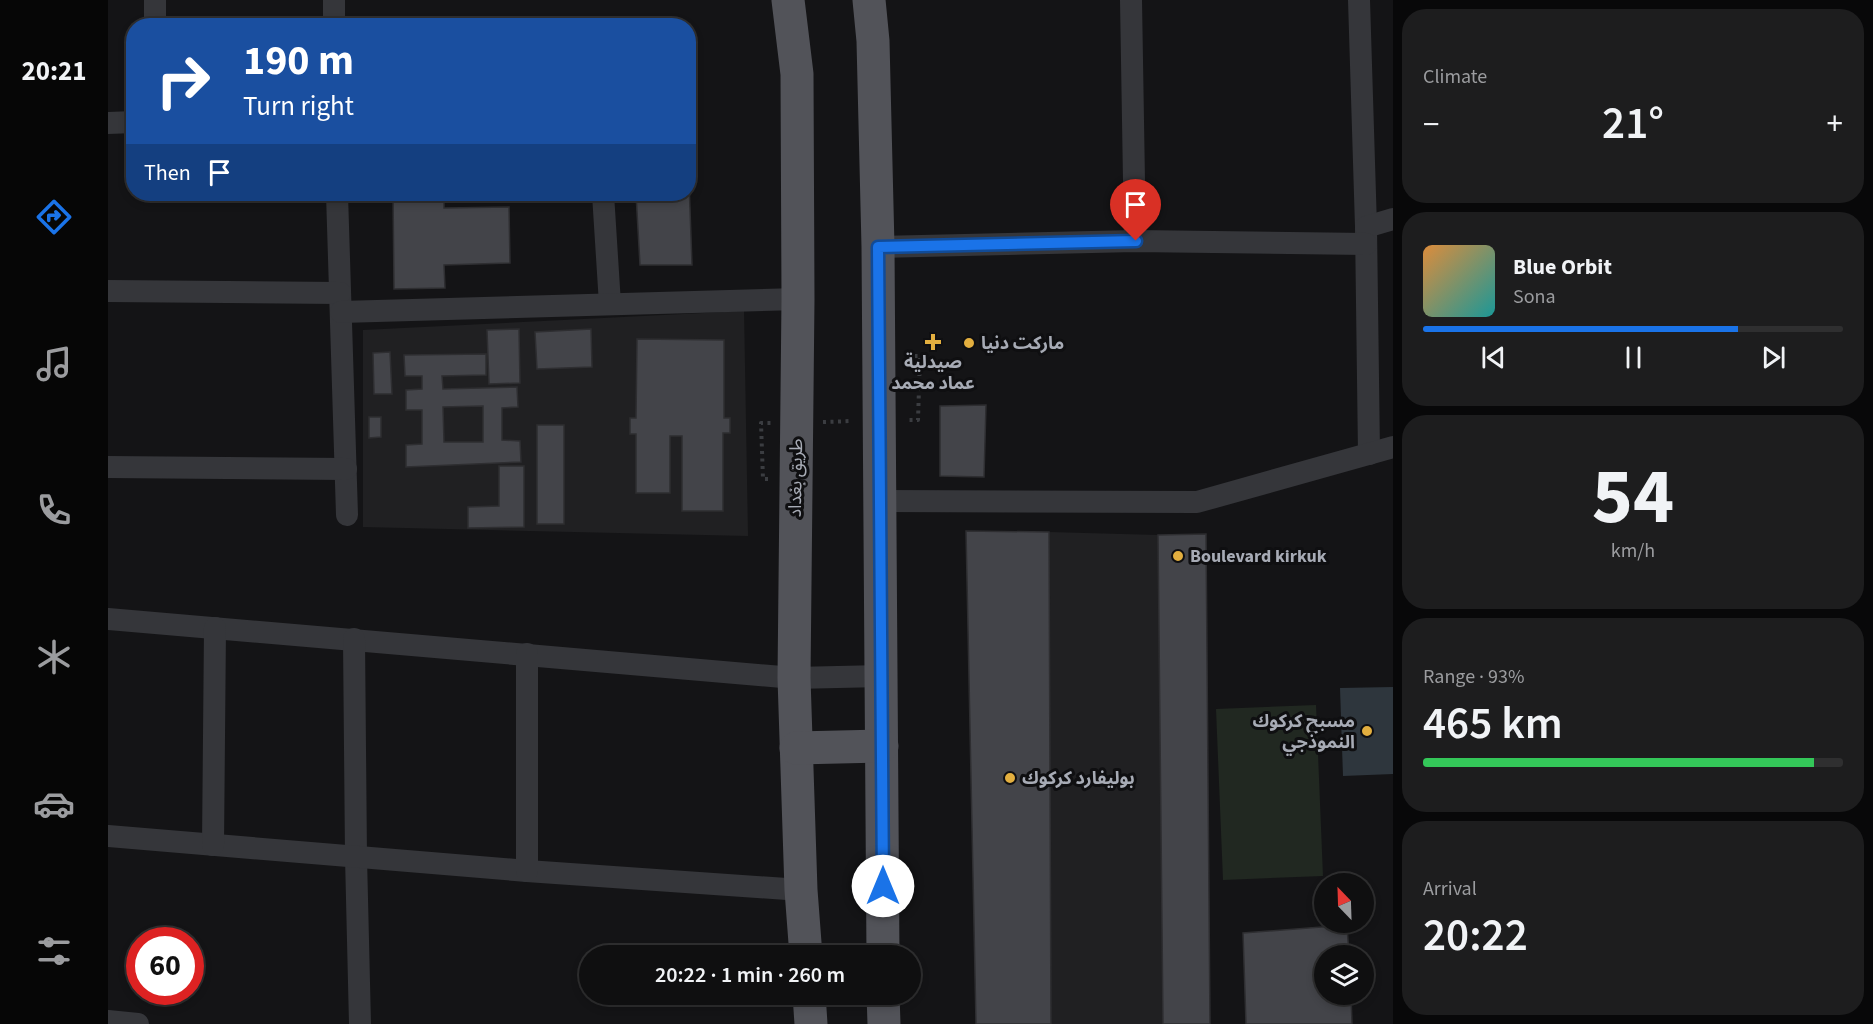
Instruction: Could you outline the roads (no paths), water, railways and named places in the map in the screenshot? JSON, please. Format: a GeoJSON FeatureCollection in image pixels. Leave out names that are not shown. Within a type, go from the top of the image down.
{"type":"FeatureCollection","features":[{"type":"Feature","properties":{"kind":"main road","name":"طريق بغداد"},"geometry":{"type":"LineString","coordinates":[[788,0],[796,74],[798,299],[794,678],[801,890],[805,945]]}},
{"type":"Feature","properties":{"kind":"main road"},"geometry":{"type":"LineString","coordinates":[[869,0],[873,41],[878,247],[883,945]]}},
{"type":"Feature","properties":{"kind":"main road"},"geometry":{"type":"LineString","coordinates":[[796,748],[882,746]]}},
{"type":"Feature","properties":{"kind":"main road"},"geometry":{"type":"LineString","coordinates":[[810,1005],[811,1024]]}},
{"type":"Feature","properties":{"kind":"main road"},"geometry":{"type":"LineString","coordinates":[[883,1005],[884,1024]]}},
{"type":"Feature","properties":{"kind":"street"},"geometry":{"type":"LineString","coordinates":[[154,18],[155,0]]}},
{"type":"Feature","properties":{"kind":"street"},"geometry":{"type":"LineString","coordinates":[[334,0],[334,18]]}},
{"type":"Feature","properties":{"kind":"street"},"geometry":{"type":"LineString","coordinates":[[1131,0],[1136,241]]}},
{"type":"Feature","properties":{"kind":"street"},"geometry":{"type":"LineString","coordinates":[[1359,0],[1366,235],[1369,454]]}},
{"type":"Feature","properties":{"kind":"street"},"geometry":{"type":"LineString","coordinates":[[108,123],[126,122]]}},
{"type":"Feature","properties":{"kind":"street"},"geometry":{"type":"LineString","coordinates":[[337,201],[347,515]]}},
{"type":"Feature","properties":{"kind":"street"},"geometry":{"type":"LineString","coordinates":[[603,201],[610,304]]}},
{"type":"Feature","properties":{"kind":"street"},"geometry":{"type":"LineString","coordinates":[[878,247],[1366,235],[1393,219]]}},
{"type":"Feature","properties":{"kind":"street"},"geometry":{"type":"LineString","coordinates":[[108,291],[340,302],[610,304],[798,299]]}},
{"type":"Feature","properties":{"kind":"street"},"geometry":{"type":"LineString","coordinates":[[881,501],[1197,502],[1393,447]]}},
{"type":"Feature","properties":{"kind":"street"},"geometry":{"type":"LineString","coordinates":[[108,467],[346,470]]}},
{"type":"Feature","properties":{"kind":"street"},"geometry":{"type":"LineString","coordinates":[[108,619],[794,678],[882,676]]}},
{"type":"Feature","properties":{"kind":"street"},"geometry":{"type":"LineString","coordinates":[[213,845],[215,628]]}},
{"type":"Feature","properties":{"kind":"street"},"geometry":{"type":"LineString","coordinates":[[354,639],[360,1024]]}},
{"type":"Feature","properties":{"kind":"street"},"geometry":{"type":"LineString","coordinates":[[527,654],[527,871]]}},
{"type":"Feature","properties":{"kind":"street"},"geometry":{"type":"LineString","coordinates":[[108,836],[527,871],[801,890]]}},
{"type":"Feature","properties":{"kind":"street"},"geometry":{"type":"LineString","coordinates":[[108,1021],[138,1024]]}},
{"type":"Feature","properties":{"kind":"place","name":"صيدلية عماد محمد"},"geometry":{"type":"Point","coordinates":[933,342]}},
{"type":"Feature","properties":{"kind":"place","name":"ماركت دنيا"},"geometry":{"type":"Point","coordinates":[969,343]}},
{"type":"Feature","properties":{"kind":"place","name":"Boulevard kirkuk"},"geometry":{"type":"Point","coordinates":[1178,556]}},
{"type":"Feature","properties":{"kind":"place","name":"مسبح كركوك النموذجي"},"geometry":{"type":"Point","coordinates":[1367,731]}},
{"type":"Feature","properties":{"kind":"place","name":"بوليفارد كركوك"},"geometry":{"type":"Point","coordinates":[1010,778]}}]}
